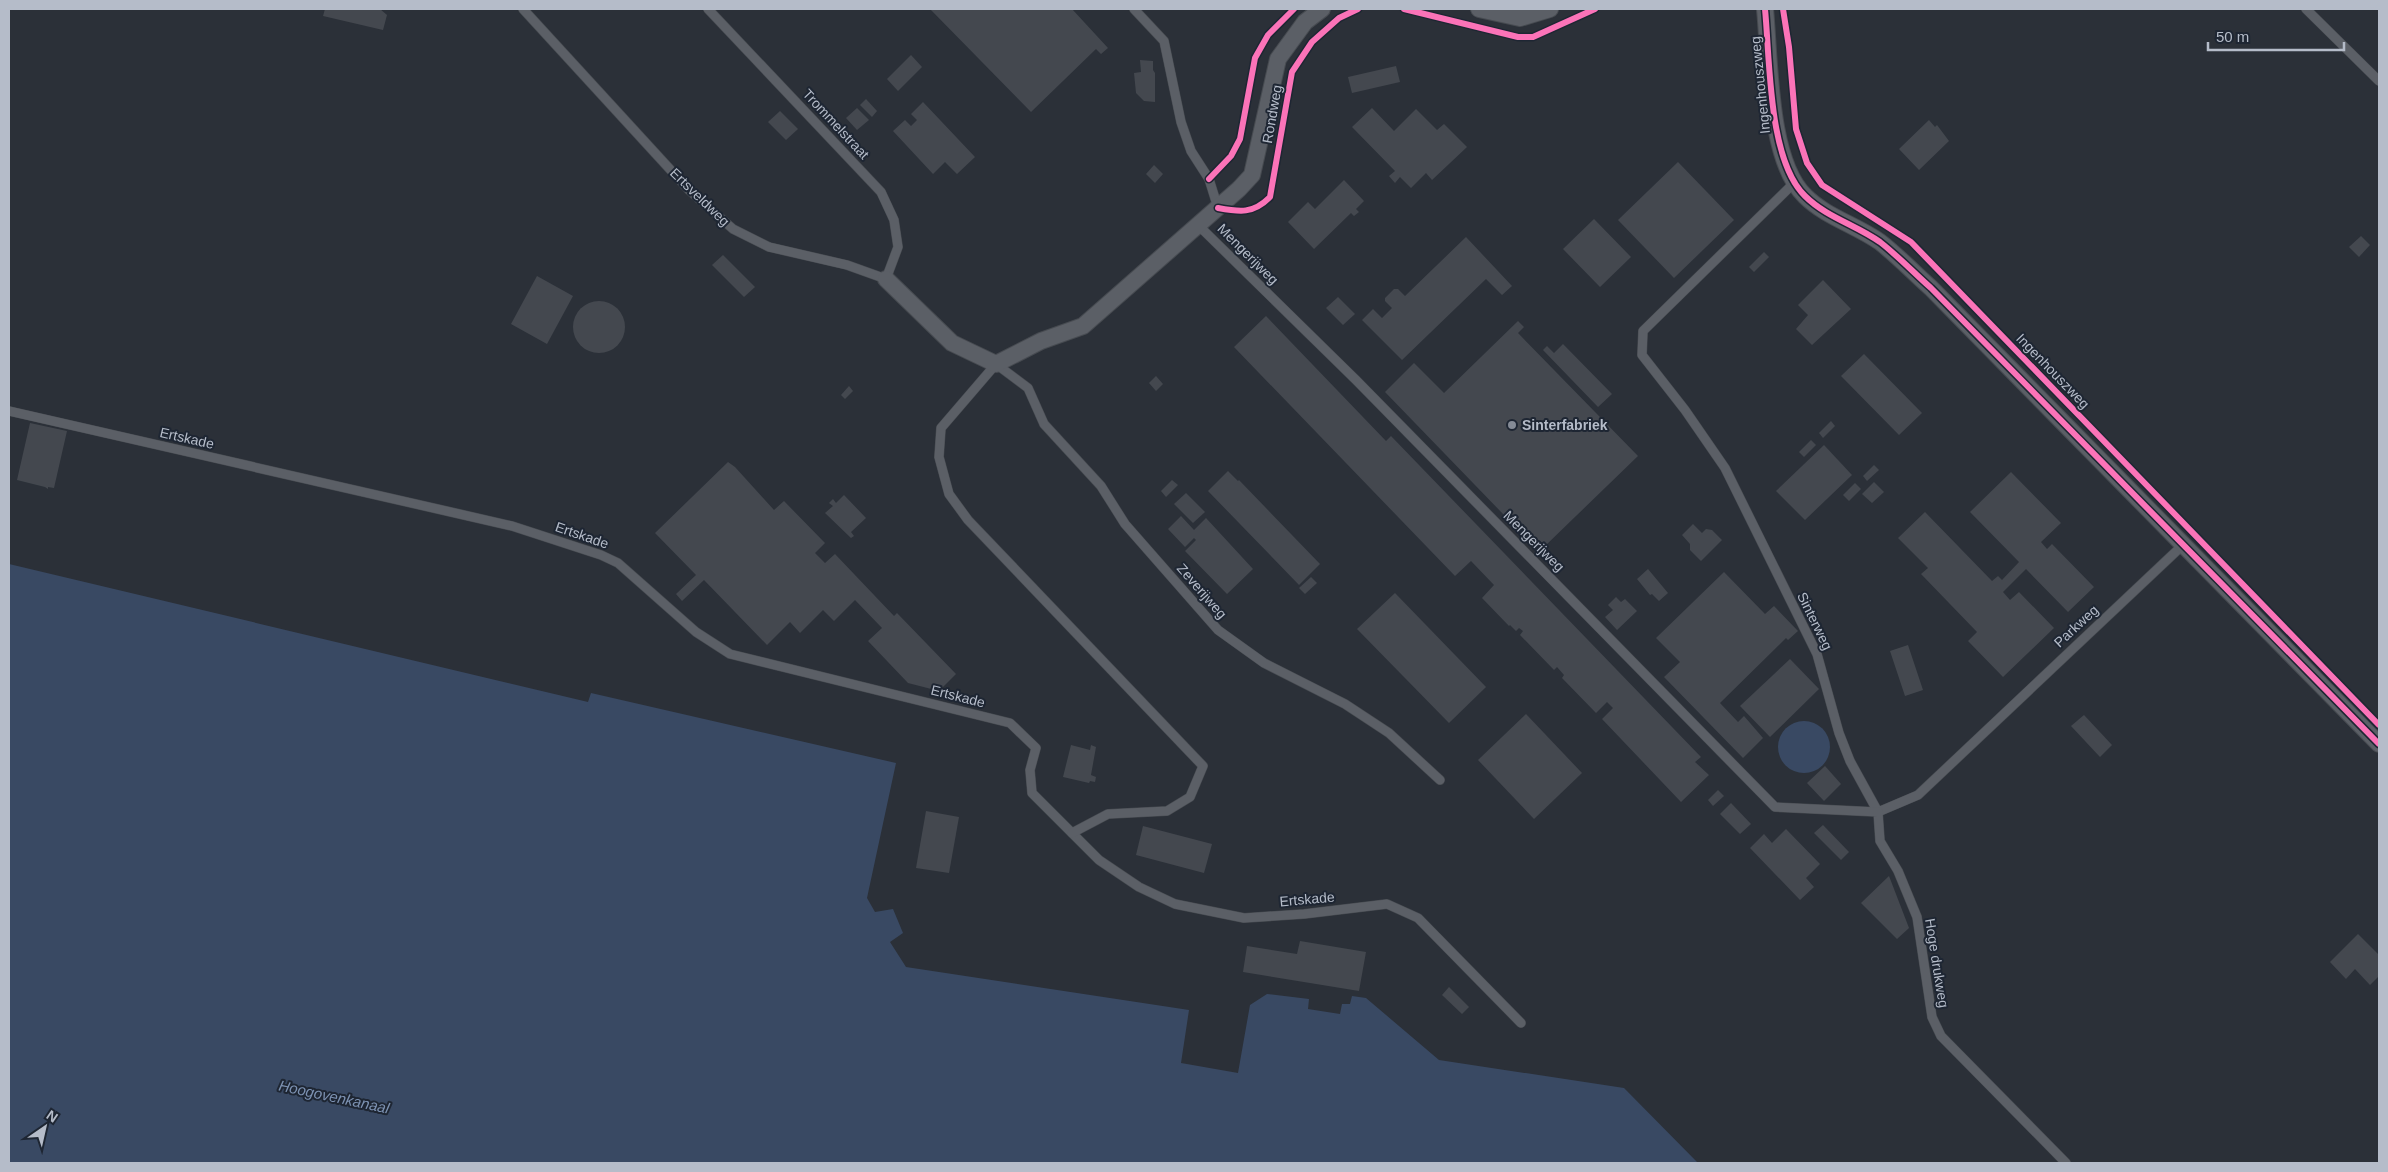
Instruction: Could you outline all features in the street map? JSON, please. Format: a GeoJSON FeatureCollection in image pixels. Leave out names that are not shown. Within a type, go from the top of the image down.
{"type":"FeatureCollection","features":[{"type":"Feature","properties":{"kind":"street","name":"Rondweg"},"geometry":{"type":"LineString","coordinates":[[996,364],[1041,341],[1083,326],[1240,189],[1252,175],[1278,59],[1305,22],[1322,9]]}},
{"type":"Feature","properties":{"kind":"street"},"geometry":{"type":"LineString","coordinates":[[1479,9],[1520,18],[1550,9]]}},
{"type":"Feature","properties":{"kind":"street","name":"Ingenhouszweg"},"geometry":{"type":"LineString","coordinates":[[1765,9],[1778,140],[1785,164],[1794,183],[1815,205],[1879,242],[1931,288],[2184,543],[2379,744]]}},
{"type":"Feature","properties":{"kind":"street","name":"Ertsveldweg"},"geometry":{"type":"LineString","coordinates":[[886,279],[952,342],[996,364]]}},
{"type":"Feature","properties":{"kind":"lane","name":"Ertsveldweg"},"geometry":{"type":"LineString","coordinates":[[523,9],[689,190],[733,229],[769,246],[847,265],[886,279]]}},
{"type":"Feature","properties":{"kind":"lane","name":"Trommelstraat"},"geometry":{"type":"LineString","coordinates":[[708,9],[881,192],[894,220],[898,247],[886,279]]}},
{"type":"Feature","properties":{"kind":"lane"},"geometry":{"type":"LineString","coordinates":[[1134,9],[1164,41],[1181,122],[1191,151],[1209,180],[1218,208]]}},
{"type":"Feature","properties":{"kind":"lane"},"geometry":{"type":"LineString","coordinates":[[2306,9],[2379,81]]}},
{"type":"Feature","properties":{"kind":"lane","name":"Sinterweg"},"geometry":{"type":"LineString","coordinates":[[1794,183],[1643,331],[1642,355],[1685,410],[1725,468],[1817,654],[1839,733],[1850,761],[1878,812]]}},
{"type":"Feature","properties":{"kind":"lane","name":"Mengerijweg"},"geometry":{"type":"LineString","coordinates":[[1198,225],[1356,380],[1776,807],[1878,812]]}},
{"type":"Feature","properties":{"kind":"lane"},"geometry":{"type":"LineString","coordinates":[[996,364],[941,428],[939,457],[948,494],[968,520],[1203,766],[1190,797],[1167,811],[1108,814],[1072,833]]}},
{"type":"Feature","properties":{"kind":"lane","name":"Zeverijweg"},"geometry":{"type":"LineString","coordinates":[[996,364],[1028,388],[1044,424],[1101,486],[1125,524],[1218,630],[1264,663],[1345,704],[1381,728],[1440,780]]}},
{"type":"Feature","properties":{"kind":"lane","name":"Ertskade"},"geometry":{"type":"LineString","coordinates":[[9,411],[512,526],[601,555],[618,563],[696,632],[730,654],[1010,723],[1036,748],[1030,770],[1032,793],[1099,860],[1139,887],[1176,904],[1244,918],[1304,914],[1387,904],[1418,918],[1521,1023]]}},
{"type":"Feature","properties":{"kind":"lane","name":"Parkweg"},"geometry":{"type":"LineString","coordinates":[[1878,812],[1918,795],[2184,543]]}},
{"type":"Feature","properties":{"kind":"lane","name":"Hoge drukweg"},"geometry":{"type":"LineString","coordinates":[[1878,812],[1880,841],[1898,871],[1917,917],[1932,1017],[1941,1036],[2066,1163]]}},
{"type":"Feature","properties":{"kind":"water","name":"Hoogovenkanaal"},"geometry":{"type":"Polygon","coordinates":[[[9,564],[588,702],[591,693],[896,763],[867,898],[875,912],[893,909],[903,933],[890,942],[906,967],[1189,1010],[1181,1063],[1238,1073],[1250,1005],[1267,994],[1309,999],[1308,1009],[1340,1014],[1342,1004],[1350,1004],[1352,996],[1366,998],[1439,1060],[1624,1088],[1698,1163],[9,1163],[9,564]]]}},
{"type":"Feature","properties":{"kind":"water"},"geometry":{"type":"Polygon","coordinates":[[[1804,721],[1818,725],[1826,733],[1830,747],[1826,761],[1818,769],[1804,773],[1790,769],[1782,761],[1778,747],[1782,733],[1790,725],[1804,721]]]}},
{"type":"Feature","properties":{"kind":"building"},"geometry":{"type":"Polygon","coordinates":[[[325,9],[380,9],[387,15],[383,30],[323,16],[325,9]]]}},
{"type":"Feature","properties":{"kind":"building"},"geometry":{"type":"Polygon","coordinates":[[[930,9],[1072,9],[1108,48],[1101,54],[1096,49],[1031,112],[930,9]]]}},
{"type":"Feature","properties":{"kind":"building"},"geometry":{"type":"Polygon","coordinates":[[[911,55],[922,67],[898,91],[887,79],[911,55]]]}},
{"type":"Feature","properties":{"kind":"building"},"geometry":{"type":"Polygon","coordinates":[[[1140,60],[1153,61],[1155,102],[1144,101],[1136,93],[1134,73],[1141,72],[1140,60]]]}},
{"type":"Feature","properties":{"kind":"building"},"geometry":{"type":"Polygon","coordinates":[[[1396,66],[1400,82],[1352,93],[1348,77],[1396,66]]]}},
{"type":"Feature","properties":{"kind":"building"},"geometry":{"type":"Polygon","coordinates":[[[866,99],[877,111],[872,117],[860,105],[866,99]]]}},
{"type":"Feature","properties":{"kind":"building"},"geometry":{"type":"Polygon","coordinates":[[[923,102],[975,157],[957,174],[945,162],[933,174],[893,131],[905,120],[911,126],[917,120],[911,114],[923,102]]]}},
{"type":"Feature","properties":{"kind":"building"},"geometry":{"type":"Polygon","coordinates":[[[857,108],[869,120],[857,130],[846,118],[857,108]]]}},
{"type":"Feature","properties":{"kind":"building"},"geometry":{"type":"Polygon","coordinates":[[[1372,108],[1394,131],[1416,109],[1437,130],[1444,124],[1467,147],[1432,180],[1426,173],[1411,188],[1400,177],[1395,183],[1389,176],[1395,171],[1352,127],[1372,108]]]}},
{"type":"Feature","properties":{"kind":"building"},"geometry":{"type":"Polygon","coordinates":[[[780,111],[798,129],[786,140],[768,122],[780,111]]]}},
{"type":"Feature","properties":{"kind":"building"},"geometry":{"type":"Polygon","coordinates":[[[1929,120],[1935,127],[1937,125],[1949,141],[1919,170],[1899,149],[1929,120]]]}},
{"type":"Feature","properties":{"kind":"building"},"geometry":{"type":"Polygon","coordinates":[[[1678,162],[1734,220],[1674,278],[1618,220],[1678,162]]]}},
{"type":"Feature","properties":{"kind":"building"},"geometry":{"type":"Polygon","coordinates":[[[1154,165],[1163,174],[1155,183],[1146,174],[1154,165]]]}},
{"type":"Feature","properties":{"kind":"building"},"geometry":{"type":"Polygon","coordinates":[[[1344,180],[1364,201],[1356,209],[1359,212],[1354,216],[1351,213],[1314,249],[1288,222],[1308,202],[1315,209],[1344,180]]]}},
{"type":"Feature","properties":{"kind":"building"},"geometry":{"type":"Polygon","coordinates":[[[1594,219],[1631,257],[1600,287],[1563,249],[1594,219]]]}},
{"type":"Feature","properties":{"kind":"building"},"geometry":{"type":"Polygon","coordinates":[[[2361,236],[2370,245],[2359,257],[2349,247],[2361,236]]]}},
{"type":"Feature","properties":{"kind":"building"},"geometry":{"type":"Polygon","coordinates":[[[1466,237],[1512,286],[1502,295],[1486,279],[1402,360],[1362,320],[1373,309],[1382,318],[1392,308],[1385,301],[1385,298],[1394,289],[1398,289],[1405,296],[1466,237]]]}},
{"type":"Feature","properties":{"kind":"building"},"geometry":{"type":"Polygon","coordinates":[[[1764,252],[1769,257],[1754,272],[1749,267],[1764,252]]]}},
{"type":"Feature","properties":{"kind":"building"},"geometry":{"type":"Polygon","coordinates":[[[723,255],[755,287],[744,297],[712,265],[723,255]]]}},
{"type":"Feature","properties":{"kind":"building"},"geometry":{"type":"Polygon","coordinates":[[[537,276],[573,296],[547,344],[511,324],[537,276]]]}},
{"type":"Feature","properties":{"kind":"building"},"geometry":{"type":"Polygon","coordinates":[[[1823,280],[1851,309],[1812,345],[1796,329],[1808,315],[1798,305],[1823,280]]]}},
{"type":"Feature","properties":{"kind":"building"},"geometry":{"type":"Polygon","coordinates":[[[1338,297],[1355,314],[1343,325],[1326,308],[1338,297]]]}},
{"type":"Feature","properties":{"kind":"building"},"geometry":{"type":"Polygon","coordinates":[[[594,301],[604,301],[613,305],[621,313],[625,327],[621,341],[613,349],[604,353],[594,353],[585,349],[577,341],[573,332],[573,322],[577,313],[585,305],[594,301]]]}},
{"type":"Feature","properties":{"kind":"building"},"geometry":{"type":"Polygon","coordinates":[[[1266,316],[1386,441],[1391,436],[1701,757],[1695,762],[1709,775],[1681,802],[1602,719],[1613,708],[1607,702],[1596,713],[1562,678],[1564,675],[1557,667],[1554,670],[1520,635],[1523,631],[1519,628],[1516,631],[1509,626],[1482,598],[1494,585],[1471,561],[1455,576],[1234,347],[1266,316]]]}},
{"type":"Feature","properties":{"kind":"building","name":"Sinterfabriek"},"geometry":{"type":"Polygon","coordinates":[[[1518,321],[1524,327],[1518,333],[1638,456],[1545,546],[1539,540],[1533,545],[1385,392],[1414,363],[1444,393],[1518,321]]]}},
{"type":"Feature","properties":{"kind":"building"},"geometry":{"type":"Polygon","coordinates":[[[1563,344],[1612,394],[1598,407],[1543,350],[1547,346],[1554,353],[1563,344]]]}},
{"type":"Feature","properties":{"kind":"building"},"geometry":{"type":"Polygon","coordinates":[[[1864,354],[1922,413],[1899,435],[1841,376],[1864,354]]]}},
{"type":"Feature","properties":{"kind":"building"},"geometry":{"type":"Polygon","coordinates":[[[1156,376],[1163,384],[1156,391],[1149,383],[1156,376]]]}},
{"type":"Feature","properties":{"kind":"building"},"geometry":{"type":"Polygon","coordinates":[[[849,386],[853,391],[845,399],[841,395],[849,386]]]}},
{"type":"Feature","properties":{"kind":"building"},"geometry":{"type":"Polygon","coordinates":[[[1831,421],[1835,426],[1823,438],[1819,433],[1831,421]]]}},
{"type":"Feature","properties":{"kind":"building"},"geometry":{"type":"Polygon","coordinates":[[[30,423],[67,431],[54,488],[48,487],[48,489],[17,480],[30,423]]]}},
{"type":"Feature","properties":{"kind":"building"},"geometry":{"type":"Polygon","coordinates":[[[1811,440],[1816,445],[1804,457],[1799,452],[1811,440]]]}},
{"type":"Feature","properties":{"kind":"building"},"geometry":{"type":"Polygon","coordinates":[[[1824,445],[1852,475],[1805,520],[1776,491],[1824,445]]]}},
{"type":"Feature","properties":{"kind":"building"},"geometry":{"type":"Polygon","coordinates":[[[728,462],[735,467],[774,510],[784,501],[825,543],[815,553],[825,563],[835,554],[894,616],[897,613],[956,674],[939,691],[908,683],[868,641],[882,628],[855,600],[834,621],[823,610],[800,633],[790,622],[767,645],[704,580],[682,601],[676,594],[696,575],[655,533],[728,462]]]}},
{"type":"Feature","properties":{"kind":"building"},"geometry":{"type":"Polygon","coordinates":[[[1874,465],[1879,470],[1867,481],[1863,476],[1874,465]]]}},
{"type":"Feature","properties":{"kind":"building"},"geometry":{"type":"Polygon","coordinates":[[[1228,471],[1320,564],[1299,585],[1208,491],[1228,471]]]}},
{"type":"Feature","properties":{"kind":"building"},"geometry":{"type":"Polygon","coordinates":[[[2011,472],[2061,523],[2041,542],[2047,549],[2052,544],[2094,587],[2068,612],[2026,569],[2003,592],[2010,600],[2019,592],[2054,628],[2003,677],[1968,641],[1977,632],[1921,574],[1928,568],[1898,538],[1925,512],[1992,581],[1998,576],[2002,580],[2019,562],[1970,512],[2011,472]]]}},
{"type":"Feature","properties":{"kind":"building"},"geometry":{"type":"Polygon","coordinates":[[[1172,480],[1178,485],[1166,497],[1161,491],[1172,480]]]}},
{"type":"Feature","properties":{"kind":"building"},"geometry":{"type":"Polygon","coordinates":[[[1874,482],[1884,492],[1872,503],[1862,494],[1874,482]]]}},
{"type":"Feature","properties":{"kind":"building"},"geometry":{"type":"Polygon","coordinates":[[[1855,483],[1861,489],[1849,501],[1843,495],[1855,483]]]}},
{"type":"Feature","properties":{"kind":"building"},"geometry":{"type":"Polygon","coordinates":[[[1186,493],[1205,512],[1193,523],[1174,504],[1186,493]]]}},
{"type":"Feature","properties":{"kind":"building"},"geometry":{"type":"Polygon","coordinates":[[[844,495],[866,518],[851,532],[854,536],[851,538],[825,513],[833,506],[829,503],[833,499],[836,503],[844,495]]]}},
{"type":"Feature","properties":{"kind":"building"},"geometry":{"type":"Polygon","coordinates":[[[1181,516],[1194,530],[1206,518],[1253,569],[1227,594],[1185,551],[1196,540],[1194,538],[1185,547],[1168,529],[1181,516]]]}},
{"type":"Feature","properties":{"kind":"building"},"geometry":{"type":"Polygon","coordinates":[[[1693,524],[1702,533],[1706,529],[1712,530],[1722,540],[1701,561],[1690,550],[1690,544],[1682,535],[1693,524]]]}},
{"type":"Feature","properties":{"kind":"building"},"geometry":{"type":"Polygon","coordinates":[[[1648,569],[1668,593],[1659,601],[1652,594],[1650,595],[1637,579],[1648,569]]]}},
{"type":"Feature","properties":{"kind":"building"},"geometry":{"type":"Polygon","coordinates":[[[1724,572],[1765,614],[1774,606],[1798,631],[1788,640],[1786,638],[1720,703],[1738,722],[1744,716],[1763,738],[1743,758],[1664,677],[1680,662],[1656,638],[1724,572]]]}},
{"type":"Feature","properties":{"kind":"building"},"geometry":{"type":"Polygon","coordinates":[[[1311,577],[1317,583],[1305,594],[1299,588],[1311,577]]]}},
{"type":"Feature","properties":{"kind":"building"},"geometry":{"type":"Polygon","coordinates":[[[1395,593],[1486,687],[1449,723],[1357,629],[1395,593]]]}},
{"type":"Feature","properties":{"kind":"building"},"geometry":{"type":"Polygon","coordinates":[[[1616,597],[1621,602],[1625,599],[1637,611],[1617,630],[1605,617],[1613,610],[1608,605],[1616,597]]]}},
{"type":"Feature","properties":{"kind":"building"},"geometry":{"type":"Polygon","coordinates":[[[1908,645],[1923,690],[1905,696],[1890,651],[1908,645]]]}},
{"type":"Feature","properties":{"kind":"building"},"geometry":{"type":"Polygon","coordinates":[[[1790,659],[1819,689],[1770,737],[1740,706],[1790,659]]]}},
{"type":"Feature","properties":{"kind":"building"},"geometry":{"type":"Polygon","coordinates":[[[1526,714],[1582,773],[1534,819],[1478,760],[1526,714]]]}},
{"type":"Feature","properties":{"kind":"building"},"geometry":{"type":"Polygon","coordinates":[[[2084,715],[2112,745],[2100,757],[2071,726],[2084,715]]]}},
{"type":"Feature","properties":{"kind":"building"},"geometry":{"type":"Polygon","coordinates":[[[1071,745],[1090,750],[1091,745],[1096,747],[1091,775],[1096,777],[1095,782],[1090,781],[1089,783],[1063,777],[1071,745]]]}},
{"type":"Feature","properties":{"kind":"building"},"geometry":{"type":"Polygon","coordinates":[[[1825,766],[1841,784],[1824,801],[1807,783],[1825,766]]]}},
{"type":"Feature","properties":{"kind":"building"},"geometry":{"type":"Polygon","coordinates":[[[1718,790],[1724,796],[1713,806],[1708,800],[1718,790]]]}},
{"type":"Feature","properties":{"kind":"building"},"geometry":{"type":"Polygon","coordinates":[[[1731,803],[1751,824],[1740,834],[1720,814],[1731,803]]]}},
{"type":"Feature","properties":{"kind":"building"},"geometry":{"type":"Polygon","coordinates":[[[926,811],[959,817],[949,873],[916,868],[926,811]]]}},
{"type":"Feature","properties":{"kind":"building"},"geometry":{"type":"Polygon","coordinates":[[[1823,825],[1849,852],[1841,860],[1814,833],[1823,825]]]}},
{"type":"Feature","properties":{"kind":"building"},"geometry":{"type":"Polygon","coordinates":[[[1143,826],[1212,844],[1204,873],[1136,855],[1143,826]]]}},
{"type":"Feature","properties":{"kind":"building"},"geometry":{"type":"Polygon","coordinates":[[[1786,829],[1820,864],[1806,878],[1814,887],[1800,900],[1750,848],[1764,834],[1772,843],[1786,829]]]}},
{"type":"Feature","properties":{"kind":"building"},"geometry":{"type":"Polygon","coordinates":[[[1889,876],[1909,928],[1897,939],[1861,903],[1889,876]]]}},
{"type":"Feature","properties":{"kind":"building"},"geometry":{"type":"Polygon","coordinates":[[[2358,934],[2379,955],[2379,976],[2370,985],[2355,969],[2346,979],[2330,962],[2358,934]]]}},
{"type":"Feature","properties":{"kind":"building"},"geometry":{"type":"Polygon","coordinates":[[[1300,941],[1366,952],[1359,991],[1243,972],[1247,946],[1297,954],[1300,941]]]}},
{"type":"Feature","properties":{"kind":"building"},"geometry":{"type":"Polygon","coordinates":[[[1449,987],[1469,1007],[1462,1014],[1442,995],[1449,987]]]}},
{"type":"Feature","properties":{"kind":"cycle path"},"geometry":{"type":"LineString","coordinates":[[1209,179],[1231,156],[1240,139],[1255,58],[1268,35],[1294,9]]}},
{"type":"Feature","properties":{"kind":"cycle path"},"geometry":{"type":"LineString","coordinates":[[1218,208],[1240,211],[1252,209],[1264,203],[1270,197],[1292,72],[1312,42],[1339,18],[1358,9]]}},
{"type":"Feature","properties":{"kind":"cycle path"},"geometry":{"type":"LineString","coordinates":[[1404,9],[1518,37],[1533,37],[1595,9]]}},
{"type":"Feature","properties":{"kind":"cycle path"},"geometry":{"type":"LineString","coordinates":[[1765,9],[1770,81],[1777,134],[1784,159],[1793,180],[1805,196],[1822,210],[1880,242],[1931,288],[2379,744]]}},
{"type":"Feature","properties":{"kind":"cycle path"},"geometry":{"type":"LineString","coordinates":[[1783,9],[1789,47],[1796,129],[1807,163],[1822,185],[1911,242],[2379,725]]}},
{"type":"Feature","properties":{"kind":"place","name":"Sinterfabriek"},"geometry":{"type":"Point","coordinates":[1512,425]}}]}
